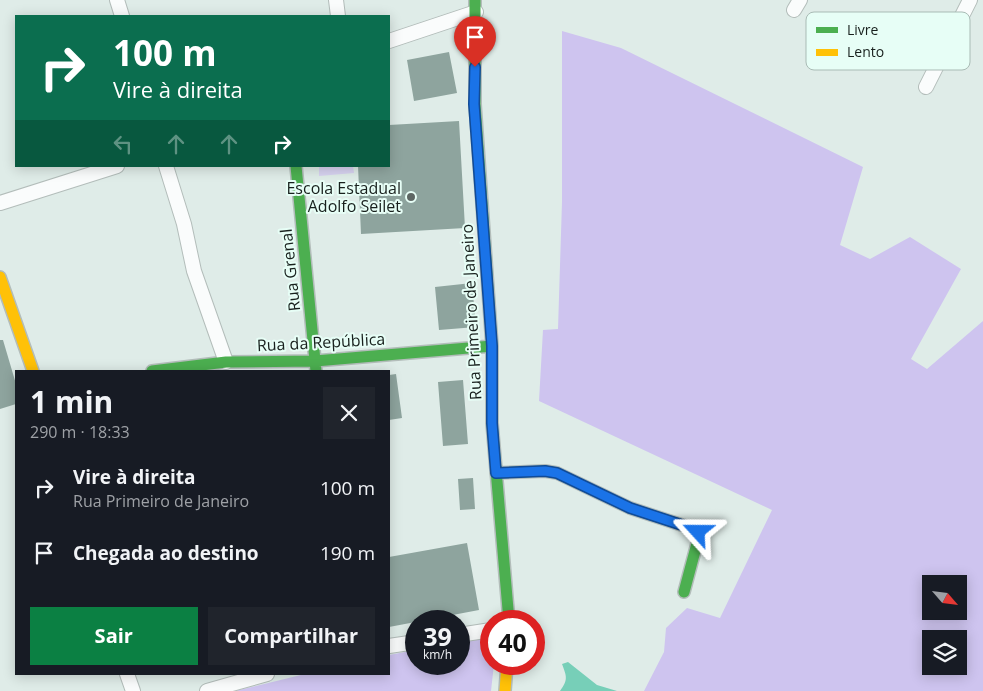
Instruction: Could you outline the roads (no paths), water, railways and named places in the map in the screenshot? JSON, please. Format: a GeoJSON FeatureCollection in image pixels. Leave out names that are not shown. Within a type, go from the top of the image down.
{"type":"FeatureCollection","features":[{"type":"Feature","properties":{"kind":"street"},"geometry":{"type":"LineString","coordinates":[[117,0],[122,15]]}},
{"type":"Feature","properties":{"kind":"street"},"geometry":{"type":"LineString","coordinates":[[336,0],[338,15]]}},
{"type":"Feature","properties":{"kind":"street"},"geometry":{"type":"LineString","coordinates":[[964,12],[970,0]]}},
{"type":"Feature","properties":{"kind":"street"},"geometry":{"type":"LineString","coordinates":[[390,41],[476,6]]}},
{"type":"Feature","properties":{"kind":"street","name":"Rua Primeiro de Janeiro"},"geometry":{"type":"LineString","coordinates":[[476,6],[474,104],[492,346],[492,423],[508,610]]}},
{"type":"Feature","properties":{"kind":"street"},"geometry":{"type":"LineString","coordinates":[[926,87],[935,70]]}},
{"type":"Feature","properties":{"kind":"street"},"geometry":{"type":"LineString","coordinates":[[0,204],[114,167]]}},
{"type":"Feature","properties":{"kind":"street"},"geometry":{"type":"LineString","coordinates":[[166,167],[184,224],[194,270],[226,362]]}},
{"type":"Feature","properties":{"kind":"street","name":"Rua Grenal"},"geometry":{"type":"LineString","coordinates":[[296,167],[316,366]]}},
{"type":"Feature","properties":{"kind":"street"},"geometry":{"type":"LineString","coordinates":[[0,277],[33,370]]}},
{"type":"Feature","properties":{"kind":"street","name":"Rua da República"},"geometry":{"type":"LineString","coordinates":[[160,370],[226,362],[316,366],[492,346]]}},
{"type":"Feature","properties":{"kind":"street"},"geometry":{"type":"LineString","coordinates":[[496,473],[545,471],[557,473],[630,508],[691,528],[699,536],[684,592]]}},
{"type":"Feature","properties":{"kind":"street"},"geometry":{"type":"LineString","coordinates":[[390,646],[405,644]]}},
{"type":"Feature","properties":{"kind":"street"},"geometry":{"type":"LineString","coordinates":[[127,675],[132,691]]}},
{"type":"Feature","properties":{"kind":"street"},"geometry":{"type":"LineString","coordinates":[[208,691],[264,675]]}},
{"type":"Feature","properties":{"kind":"street"},"geometry":{"type":"LineString","coordinates":[[505,691],[506,675]]}},
{"type":"Feature","properties":{"kind":"place","name":"Escola Estadual Adolfo Seilet"},"geometry":{"type":"Point","coordinates":[411,197]}}]}
